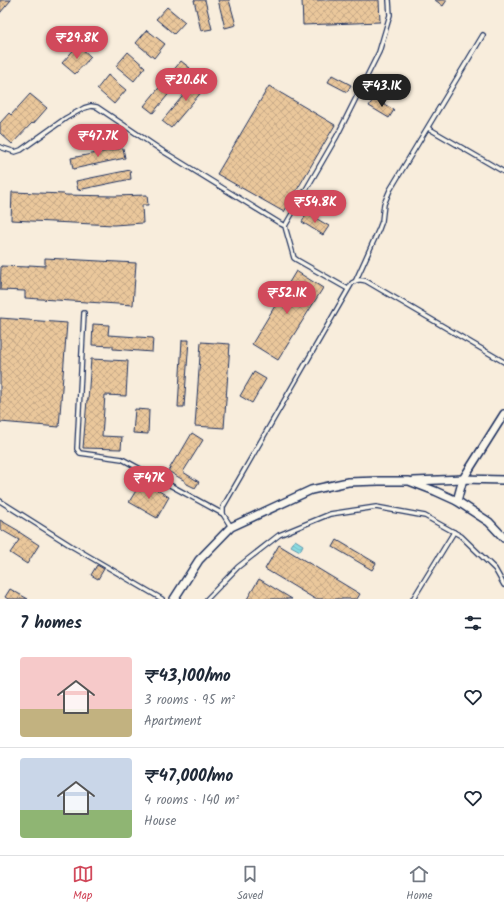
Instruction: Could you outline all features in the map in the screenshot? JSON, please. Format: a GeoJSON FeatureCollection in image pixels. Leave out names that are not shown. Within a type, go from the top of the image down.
{"type":"FeatureCollection","features":[{"type":"Feature","properties":{"kind":"street"},"geometry":{"type":"LineString","coordinates":[[457,501],[462,479],[504,414]]}},
{"type":"Feature","properties":{"kind":"street"},"geometry":{"type":"LineString","coordinates":[[174,599],[199,560],[231,527],[311,490],[348,482],[462,479],[504,480]]}},
{"type":"Feature","properties":{"kind":"street"},"geometry":{"type":"LineString","coordinates":[[410,481],[457,501],[489,522],[504,538]]}},
{"type":"Feature","properties":{"kind":"lane"},"geometry":{"type":"LineString","coordinates":[[285,226],[337,136],[379,52],[390,15],[389,0]]}},
{"type":"Feature","properties":{"kind":"lane"},"geometry":{"type":"LineString","coordinates":[[231,527],[223,514],[223,507],[348,289],[356,280],[381,224],[384,204],[390,190],[483,35]]}},
{"type":"Feature","properties":{"kind":"lane"},"geometry":{"type":"LineString","coordinates":[[0,147],[15,152],[21,150],[66,118],[84,108],[91,106],[98,107],[161,150],[285,226],[293,255],[297,260],[348,289]]}},
{"type":"Feature","properties":{"kind":"lane"},"geometry":{"type":"LineString","coordinates":[[428,128],[504,172]]}},
{"type":"Feature","properties":{"kind":"lane"},"geometry":{"type":"LineString","coordinates":[[356,280],[366,281],[504,362]]}},
{"type":"Feature","properties":{"kind":"lane"},"geometry":{"type":"LineString","coordinates":[[84,313],[77,449],[80,453],[122,459],[223,514]]}},
{"type":"Feature","properties":{"kind":"lane"},"geometry":{"type":"LineString","coordinates":[[0,501],[74,548],[162,599]]}},
{"type":"Feature","properties":{"kind":"lane"},"geometry":{"type":"LineString","coordinates":[[207,599],[238,567],[279,535],[330,514],[376,507],[425,516],[461,536],[495,569],[504,585]]}},
{"type":"Feature","properties":{"kind":"lane"},"geometry":{"type":"LineString","coordinates":[[413,599],[454,532]]}},
{"type":"Feature","properties":{"kind":"water"},"geometry":{"type":"Polygon","coordinates":[[[295,540],[303,545],[300,551],[291,546],[295,540]]]}},
{"type":"Feature","properties":{"kind":"building"},"geometry":{"type":"Polygon","coordinates":[[[0,0],[11,0],[0,13],[0,0]]]}},
{"type":"Feature","properties":{"kind":"building"},"geometry":{"type":"Polygon","coordinates":[[[194,0],[205,0],[212,29],[201,31],[194,0]]]}},
{"type":"Feature","properties":{"kind":"building"},"geometry":{"type":"Polygon","coordinates":[[[218,0],[229,0],[236,25],[225,28],[218,0]]]}},
{"type":"Feature","properties":{"kind":"building"},"geometry":{"type":"Polygon","coordinates":[[[302,0],[379,0],[380,22],[303,25],[302,0]]]}},
{"type":"Feature","properties":{"kind":"building"},"geometry":{"type":"Polygon","coordinates":[[[435,0],[447,0],[443,6],[435,0]]]}},
{"type":"Feature","properties":{"kind":"building"},"geometry":{"type":"Polygon","coordinates":[[[167,7],[185,22],[174,34],[156,19],[167,7]]]}},
{"type":"Feature","properties":{"kind":"building"},"geometry":{"type":"Polygon","coordinates":[[[147,30],[165,44],[154,58],[136,43],[147,30]]]}},
{"type":"Feature","properties":{"kind":"building"},"geometry":{"type":"Polygon","coordinates":[[[78,45],[91,57],[75,74],[62,63],[78,45]]]}},
{"type":"Feature","properties":{"kind":"building"},"geometry":{"type":"Polygon","coordinates":[[[128,52],[145,67],[134,81],[116,66],[128,52]]]}},
{"type":"Feature","properties":{"kind":"building"},"geometry":{"type":"Polygon","coordinates":[[[181,61],[190,68],[153,113],[144,106],[181,61]]]}},
{"type":"Feature","properties":{"kind":"building"},"geometry":{"type":"Polygon","coordinates":[[[108,75],[126,90],[114,104],[97,89],[108,75]]]}},
{"type":"Feature","properties":{"kind":"building"},"geometry":{"type":"Polygon","coordinates":[[[200,75],[209,83],[171,128],[162,121],[200,75]]]}},
{"type":"Feature","properties":{"kind":"building"},"geometry":{"type":"Polygon","coordinates":[[[332,75],[351,85],[347,92],[328,82],[332,75]]]}},
{"type":"Feature","properties":{"kind":"building"},"geometry":{"type":"Polygon","coordinates":[[[269,86],[335,125],[284,212],[217,174],[269,86]]]}},
{"type":"Feature","properties":{"kind":"building"},"geometry":{"type":"Polygon","coordinates":[[[30,94],[47,108],[12,144],[0,133],[0,123],[9,113],[11,115],[30,94]]]}},
{"type":"Feature","properties":{"kind":"building"},"geometry":{"type":"Polygon","coordinates":[[[374,98],[394,110],[389,118],[369,106],[374,98]]]}},
{"type":"Feature","properties":{"kind":"building"},"geometry":{"type":"Polygon","coordinates":[[[123,148],[125,158],[73,169],[71,158],[123,148]]]}},
{"type":"Feature","properties":{"kind":"building"},"geometry":{"type":"Polygon","coordinates":[[[130,170],[131,179],[78,190],[76,181],[130,170]]]}},
{"type":"Feature","properties":{"kind":"building"},"geometry":{"type":"Polygon","coordinates":[[[12,192],[65,195],[147,195],[148,205],[142,205],[143,223],[114,225],[11,220],[12,192]]]}},
{"type":"Feature","properties":{"kind":"building"},"geometry":{"type":"Polygon","coordinates":[[[307,213],[329,226],[323,235],[302,222],[307,213]]]}},
{"type":"Feature","properties":{"kind":"building"},"geometry":{"type":"Polygon","coordinates":[[[45,258],[136,263],[133,305],[25,298],[25,291],[0,290],[1,266],[45,266],[45,258]]]}},
{"type":"Feature","properties":{"kind":"building"},"geometry":{"type":"Polygon","coordinates":[[[296,271],[323,288],[278,360],[252,344],[296,271]]]}},
{"type":"Feature","properties":{"kind":"building"},"geometry":{"type":"Polygon","coordinates":[[[0,318],[67,323],[59,427],[0,422],[0,318]]]}},
{"type":"Feature","properties":{"kind":"building"},"geometry":{"type":"Polygon","coordinates":[[[93,324],[109,325],[108,335],[153,338],[152,352],[113,349],[113,346],[92,345],[93,324]]]}},
{"type":"Feature","properties":{"kind":"building"},"geometry":{"type":"Polygon","coordinates":[[[182,340],[189,340],[184,407],[178,407],[182,340]]]}},
{"type":"Feature","properties":{"kind":"building"},"geometry":{"type":"Polygon","coordinates":[[[201,342],[230,344],[224,428],[195,426],[201,342]]]}},
{"type":"Feature","properties":{"kind":"building"},"geometry":{"type":"Polygon","coordinates":[[[91,359],[128,361],[126,396],[105,395],[102,436],[122,437],[121,449],[83,448],[91,359]]]}},
{"type":"Feature","properties":{"kind":"building"},"geometry":{"type":"Polygon","coordinates":[[[254,372],[266,379],[252,403],[240,396],[254,372]]]}},
{"type":"Feature","properties":{"kind":"building"},"geometry":{"type":"Polygon","coordinates":[[[135,409],[149,410],[148,434],[133,433],[135,409]]]}},
{"type":"Feature","properties":{"kind":"building"},"geometry":{"type":"Polygon","coordinates":[[[192,433],[203,440],[183,472],[199,482],[195,488],[168,471],[192,433]]]}},
{"type":"Feature","properties":{"kind":"building"},"geometry":{"type":"Polygon","coordinates":[[[144,482],[169,497],[157,518],[129,502],[137,489],[139,490],[144,482]]]}},
{"type":"Feature","properties":{"kind":"building"},"geometry":{"type":"Polygon","coordinates":[[[0,520],[39,545],[27,564],[10,553],[19,540],[0,529],[0,520]]]}},
{"type":"Feature","properties":{"kind":"building"},"geometry":{"type":"Polygon","coordinates":[[[337,540],[376,563],[372,570],[333,547],[337,540]]]}},
{"type":"Feature","properties":{"kind":"building"},"geometry":{"type":"Polygon","coordinates":[[[279,545],[360,594],[357,599],[315,599],[265,569],[279,545]]]}},
{"type":"Feature","properties":{"kind":"building"},"geometry":{"type":"Polygon","coordinates":[[[97,565],[104,569],[98,579],[91,575],[97,565]]]}},
{"type":"Feature","properties":{"kind":"building"},"geometry":{"type":"Polygon","coordinates":[[[259,579],[292,599],[247,599],[259,579]]]}},
{"type":"Feature","properties":{"kind":"building"},"geometry":{"type":"Polygon","coordinates":[[[10,589],[28,599],[8,599],[5,597],[10,589]]]}}]}
